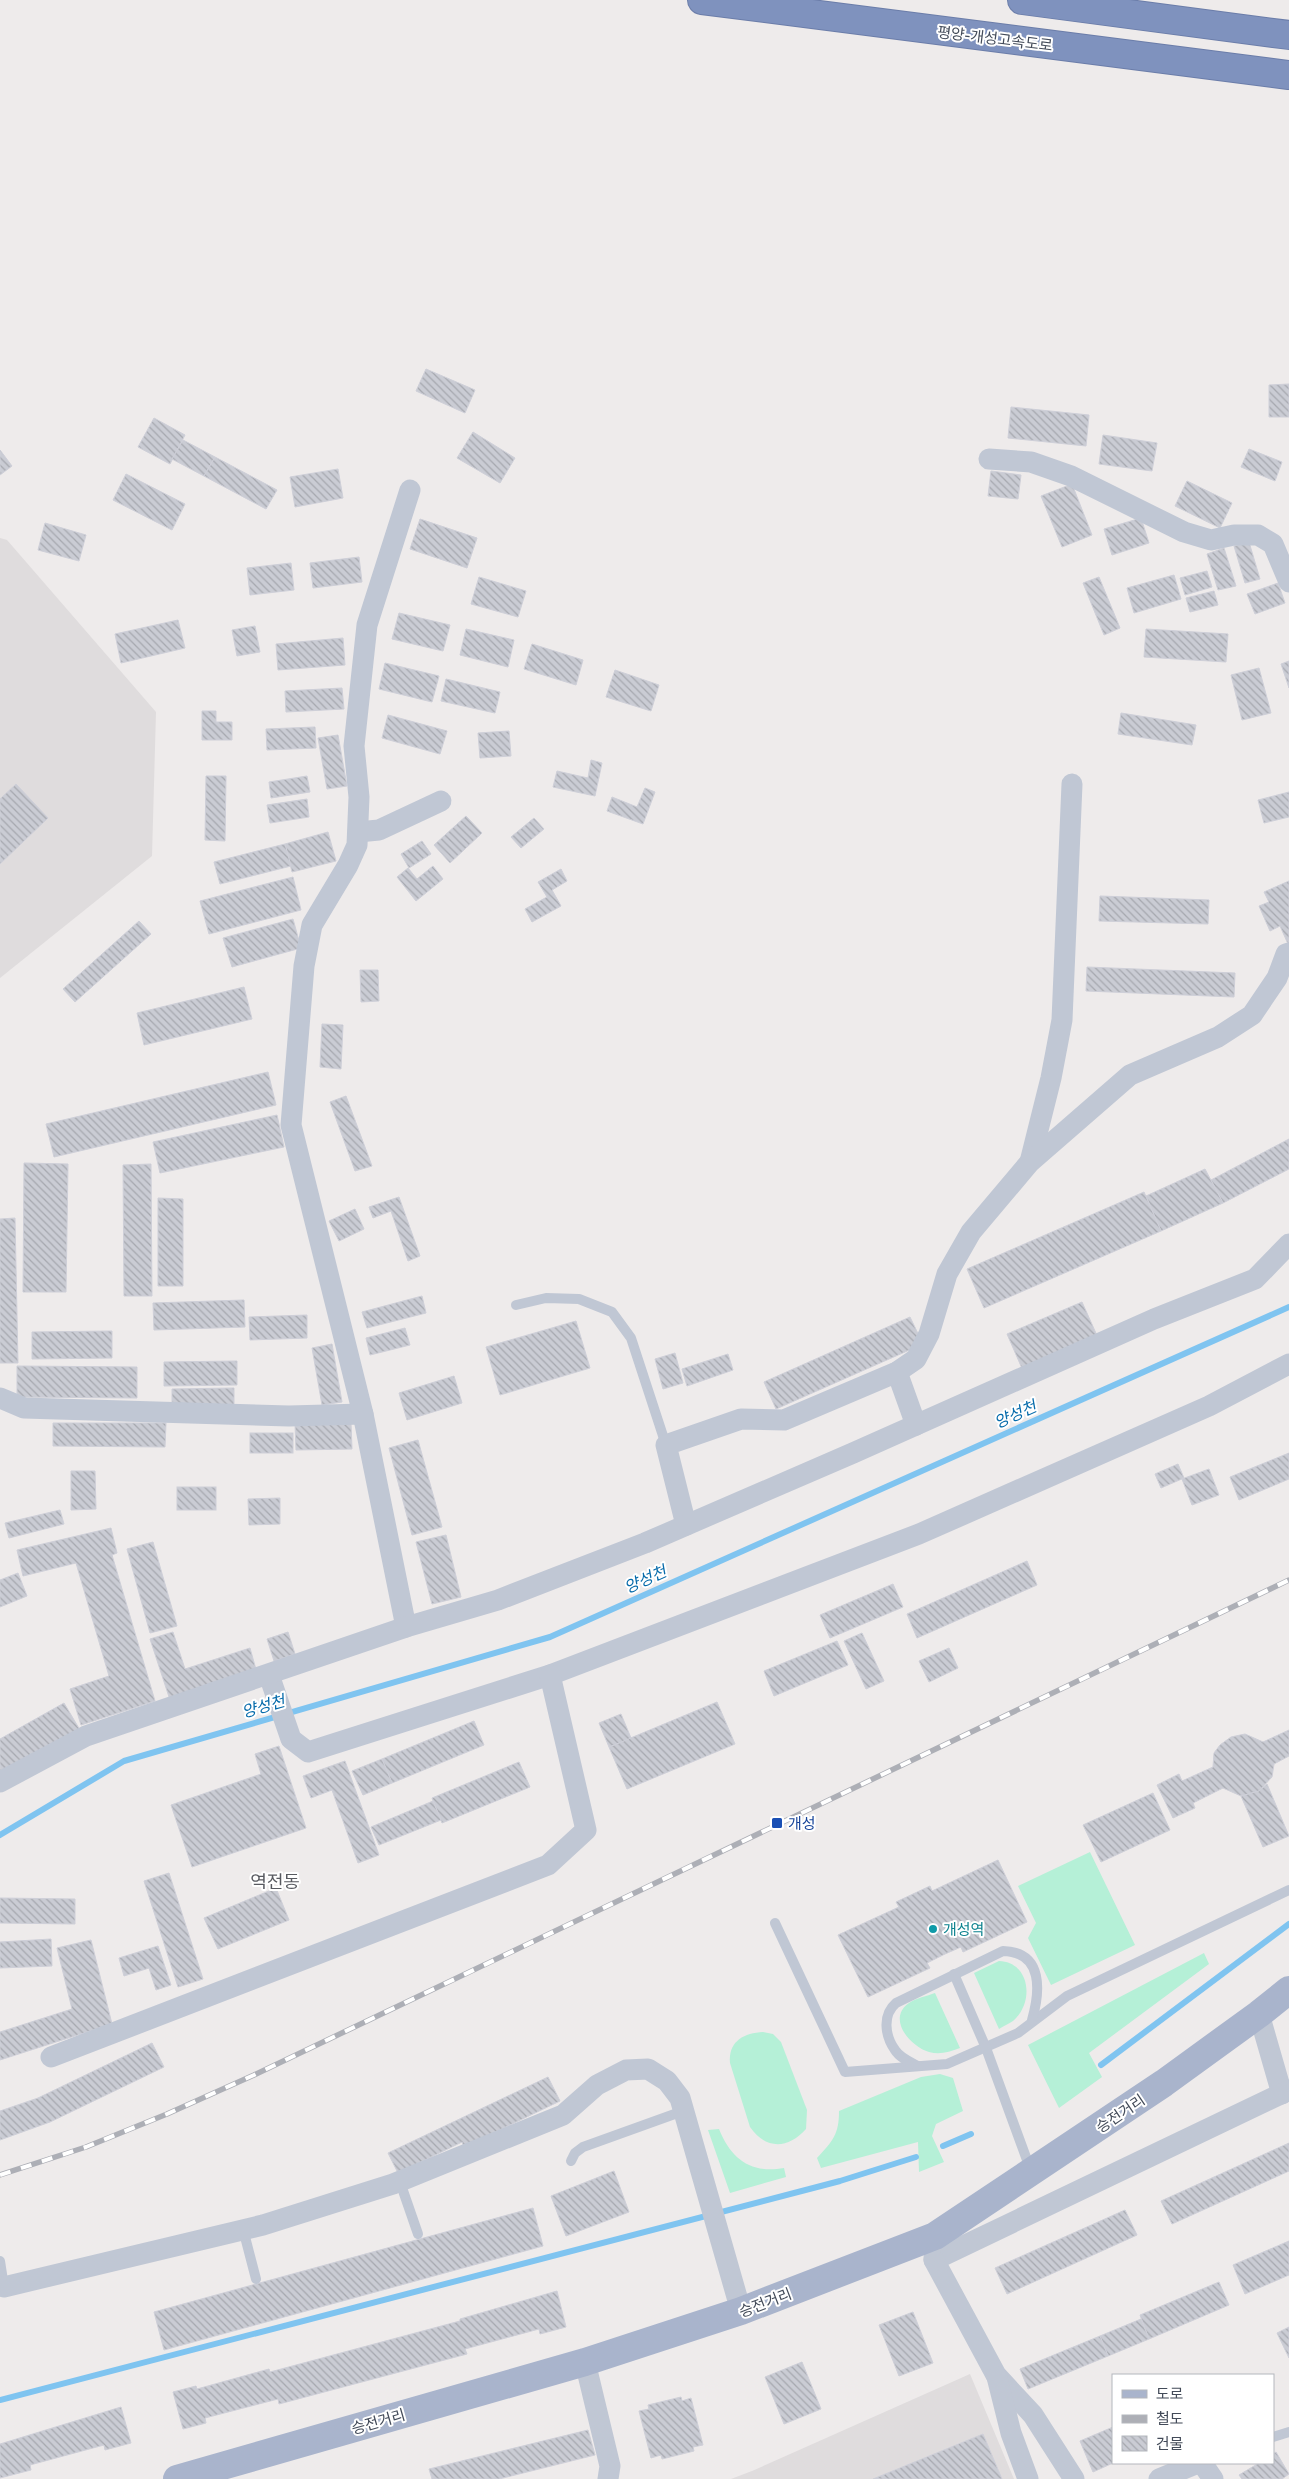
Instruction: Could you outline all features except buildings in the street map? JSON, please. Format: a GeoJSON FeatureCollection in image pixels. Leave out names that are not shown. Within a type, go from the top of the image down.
{"type":"FeatureCollection","features":[{"type":"Feature","properties":{"kind":"highway","name":"평양-개성고속도로"},"geometry":{"type":"LineString","coordinates":[[702,0],[1289,75]]}},
{"type":"Feature","properties":{"kind":"highway"},"geometry":{"type":"LineString","coordinates":[[1022,0],[1289,35]]}},
{"type":"Feature","properties":{"kind":"main road","name":"승전거리"},"geometry":{"type":"LineString","coordinates":[[177,2479],[585,2362],[934,2248],[1031,2172],[1164,2083],[1289,1990]]}},
{"type":"Feature","properties":{"kind":"street"},"geometry":{"type":"LineString","coordinates":[[989,459],[1031,462],[1071,476],[1184,532],[1211,540],[1234,536],[1258,535],[1273,544],[1289,582]]}},
{"type":"Feature","properties":{"kind":"street"},"geometry":{"type":"LineString","coordinates":[[406,1627],[363,1414],[291,1125],[304,966],[312,925],[348,865],[357,845],[359,797],[354,746],[367,625],[410,490]]}},
{"type":"Feature","properties":{"kind":"street"},"geometry":{"type":"LineString","coordinates":[[1030,1162],[1051,1078],[1062,1020],[1072,784]]}},
{"type":"Feature","properties":{"kind":"street"},"geometry":{"type":"LineString","coordinates":[[358,832],[379,830],[441,801]]}},
{"type":"Feature","properties":{"kind":"street"},"geometry":{"type":"LineString","coordinates":[[686,1525],[666,1445],[742,1419],[784,1420],[897,1372],[916,1360],[929,1334],[947,1274],[971,1232],[1030,1162],[1130,1076],[1218,1036],[1252,1015],[1277,978],[1286,954],[1289,953]]}},
{"type":"Feature","properties":{"kind":"street"},"geometry":{"type":"LineString","coordinates":[[0,1782],[86,1736],[272,1684],[406,1627],[498,1600],[686,1525],[1154,1319],[1255,1279],[1289,1244]]}},
{"type":"Feature","properties":{"kind":"street"},"geometry":{"type":"LineString","coordinates":[[272,1684],[291,1739],[308,1752],[550,1675],[919,1534],[1209,1406],[1289,1364]]}},
{"type":"Feature","properties":{"kind":"street"},"geometry":{"type":"LineString","coordinates":[[897,1372],[916,1425]]}},
{"type":"Feature","properties":{"kind":"street"},"geometry":{"type":"LineString","coordinates":[[0,1398],[24,1408],[289,1416],[363,1414]]}},
{"type":"Feature","properties":{"kind":"street"},"geometry":{"type":"LineString","coordinates":[[51,2057],[548,1865],[586,1830],[550,1675]]}},
{"type":"Feature","properties":{"kind":"street"},"geometry":{"type":"LineString","coordinates":[[1028,2479],[1011,2433],[996,2375],[934,2248],[1285,2092],[1259,2014]]}},
{"type":"Feature","properties":{"kind":"street"},"geometry":{"type":"LineString","coordinates":[[2,2287],[243,2229],[400,2182],[563,2115],[597,2085],[626,2070],[648,2069],[667,2081],[680,2098],[741,2311]]}},
{"type":"Feature","properties":{"kind":"street"},"geometry":{"type":"LineString","coordinates":[[585,2362],[610,2466],[608,2479]]}},
{"type":"Feature","properties":{"kind":"street"},"geometry":{"type":"LineString","coordinates":[[996,2375],[1033,2415],[1074,2479]]}},
{"type":"Feature","properties":{"kind":"street"},"geometry":{"type":"LineString","coordinates":[[1160,2479],[1196,2464]]}},
{"type":"Feature","properties":{"kind":"street"},"geometry":{"type":"LineString","coordinates":[[1203,2464],[1213,2479]]}},
{"type":"Feature","properties":{"kind":"lane"},"geometry":{"type":"LineString","coordinates":[[516,1305],[546,1298],[579,1299],[612,1312],[631,1338],[666,1445]]}},
{"type":"Feature","properties":{"kind":"lane"},"geometry":{"type":"LineString","coordinates":[[775,1923],[845,2072],[947,2064],[1018,2033],[1032,2020],[1067,1996],[1289,1890]]}},
{"type":"Feature","properties":{"kind":"lane"},"geometry":{"type":"LineString","coordinates":[[918,2066],[905,2060],[895,2051],[889,2039],[886,2015],[896,2003],[1003,1951],[1014,1951],[1025,1957],[1033,1966],[1037,1978],[1038,1993],[1032,2020]]}},
{"type":"Feature","properties":{"kind":"lane"},"geometry":{"type":"LineString","coordinates":[[954,1974],[986,2048],[1031,2172]]}},
{"type":"Feature","properties":{"kind":"lane"},"geometry":{"type":"LineString","coordinates":[[571,2161],[575,2153],[583,2147],[683,2110]]}},
{"type":"Feature","properties":{"kind":"lane"},"geometry":{"type":"LineString","coordinates":[[400,2182],[418,2234]]}},
{"type":"Feature","properties":{"kind":"lane"},"geometry":{"type":"LineString","coordinates":[[243,2229],[256,2279]]}},
{"type":"Feature","properties":{"kind":"lane"},"geometry":{"type":"LineString","coordinates":[[0,2261],[2,2287]]}},
{"type":"Feature","properties":{"kind":"lane"},"geometry":{"type":"LineString","coordinates":[[1274,2437],[1289,2432]]}},
{"type":"Feature","properties":{"kind":"shaded area"},"geometry":{"type":"Polygon","coordinates":[[[0,538],[7,540],[156,712],[152,856],[0,978],[0,538]]]}},
{"type":"Feature","properties":{"kind":"shaded area"},"geometry":{"type":"Polygon","coordinates":[[[970,2374],[1014,2479],[731,2479],[752,2471],[970,2374]]]}},
{"type":"Feature","properties":{"kind":"green space"},"geometry":{"type":"Polygon","coordinates":[[[1090,1852],[1135,1945],[1051,1985],[1028,1938],[1036,1923],[1018,1886],[1090,1852]]]}},
{"type":"Feature","properties":{"kind":"green space"},"geometry":{"type":"Polygon","coordinates":[[[1204,1953],[1209,1964],[1089,2053],[1102,2077],[1059,2108],[1028,2045],[1204,1953]]]}},
{"type":"Feature","properties":{"kind":"green space"},"geometry":{"type":"Polygon","coordinates":[[[999,1961],[1009,1963],[1023,1975],[1026,1984],[1026,1994],[1020,2013],[1013,2021],[999,2029],[974,1973],[999,1961]]]}},
{"type":"Feature","properties":{"kind":"green space"},"geometry":{"type":"Polygon","coordinates":[[[935,1993],[960,2048],[944,2053],[929,2052],[922,2049],[909,2039],[900,2024],[903,2009],[909,2003],[935,1993]]]}},
{"type":"Feature","properties":{"kind":"green space"},"geometry":{"type":"Polygon","coordinates":[[[763,2032],[773,2034],[781,2042],[807,2110],[806,2129],[799,2136],[785,2143],[777,2144],[763,2140],[750,2127],[730,2063],[732,2049],[738,2040],[749,2034],[763,2032]]]}},
{"type":"Feature","properties":{"kind":"green space"},"geometry":{"type":"Polygon","coordinates":[[[940,2074],[953,2078],[963,2111],[936,2124],[932,2136],[944,2162],[919,2172],[918,2142],[821,2168],[817,2158],[834,2137],[838,2126],[839,2111],[921,2077],[940,2074]]]}},
{"type":"Feature","properties":{"kind":"green space"},"geometry":{"type":"Polygon","coordinates":[[[719,2129],[730,2149],[744,2162],[762,2169],[784,2168],[786,2177],[730,2193],[708,2130],[719,2129]]]}},
{"type":"Feature","properties":{"kind":"waterway","name":"양성천"},"geometry":{"type":"LineString","coordinates":[[0,1835],[124,1761],[550,1637],[1289,1307]]}},
{"type":"Feature","properties":{"kind":"waterway"},"geometry":{"type":"LineString","coordinates":[[1101,2065],[1289,1924]]}},
{"type":"Feature","properties":{"kind":"waterway"},"geometry":{"type":"LineString","coordinates":[[943,2146],[971,2134]]}},
{"type":"Feature","properties":{"kind":"waterway"},"geometry":{"type":"LineString","coordinates":[[0,2400],[840,2181],[916,2157]]}},
{"type":"Feature","properties":{"kind":"railway"},"geometry":{"type":"LineString","coordinates":[[0,2175],[86,2147],[167,2114],[254,2075],[1289,1580]]}},
{"type":"Feature","properties":{"kind":"place","name":"개성"},"geometry":{"type":"Point","coordinates":[777,1823]}},
{"type":"Feature","properties":{"kind":"place","name":"개성역"},"geometry":{"type":"Point","coordinates":[933,1929]}},
{"type":"Feature","properties":{"kind":"district","name":"역전동"},"geometry":{"type":"Point","coordinates":[275,1881]}}]}
